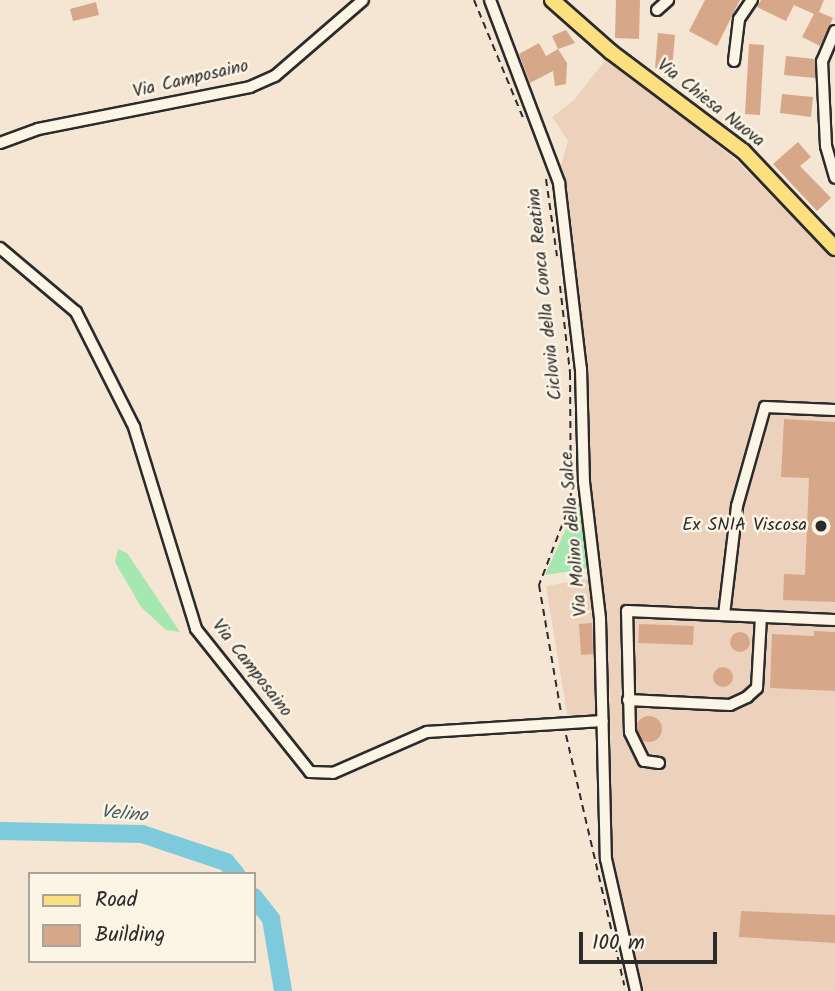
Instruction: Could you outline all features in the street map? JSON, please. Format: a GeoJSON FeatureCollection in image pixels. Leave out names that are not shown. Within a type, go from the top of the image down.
{"type":"FeatureCollection","features":[{"type":"Feature","properties":{"kind":"main road","name":"Via Chiesa Nuova"},"geometry":{"type":"LineString","coordinates":[[552,0],[611,52],[743,151],[835,248]]}},
{"type":"Feature","properties":{"kind":"street","name":"Via Camposaino"},"geometry":{"type":"LineString","coordinates":[[0,143],[38,129],[250,87],[275,76],[363,0]]}},
{"type":"Feature","properties":{"kind":"street","name":"Via Molino della Salce"},"geometry":{"type":"LineString","coordinates":[[490,0],[559,183],[581,369],[584,482],[600,619],[606,859],[636,991]]}},
{"type":"Feature","properties":{"kind":"street"},"geometry":{"type":"LineString","coordinates":[[657,10],[668,0]]}},
{"type":"Feature","properties":{"kind":"street"},"geometry":{"type":"LineString","coordinates":[[734,61],[740,19],[752,0]]}},
{"type":"Feature","properties":{"kind":"street"},"geometry":{"type":"LineString","coordinates":[[835,31],[822,61],[826,146],[835,178]]}},
{"type":"Feature","properties":{"kind":"street","name":"Via Camposaino"},"geometry":{"type":"LineString","coordinates":[[0,248],[76,312],[134,427],[196,629],[310,772],[333,773],[427,732],[603,721]]}},
{"type":"Feature","properties":{"kind":"street"},"geometry":{"type":"LineString","coordinates":[[724,615],[737,506],[765,407],[835,410]]}},
{"type":"Feature","properties":{"kind":"street"},"geometry":{"type":"LineString","coordinates":[[659,763],[644,761],[636,752],[628,700],[626,611],[835,620]]}},
{"type":"Feature","properties":{"kind":"street"},"geometry":{"type":"LineString","coordinates":[[628,700],[730,705],[747,697],[757,688],[761,617]]}},
{"type":"Feature","properties":{"kind":"path"},"geometry":{"type":"LineString","coordinates":[[474,0],[505,85],[528,126]]}},
{"type":"Feature","properties":{"kind":"path","name":"Ciclovia della Conca Reatina"},"geometry":{"type":"LineString","coordinates":[[544,169],[557,261]]}},
{"type":"Feature","properties":{"kind":"path","name":"Ciclovia della Conca Reatina"},"geometry":{"type":"LineString","coordinates":[[559,275],[570,373],[571,502],[539,585],[562,719]]}},
{"type":"Feature","properties":{"kind":"path"},"geometry":{"type":"LineString","coordinates":[[565,730],[625,991]]}},
{"type":"Feature","properties":{"kind":"shaded area"},"geometry":{"type":"Polygon","coordinates":[[[607,58],[736,160],[835,260],[835,991],[643,991],[617,887],[611,859],[610,696],[588,482],[586,368],[560,169],[568,141],[552,117],[574,100],[607,58]]]}},
{"type":"Feature","properties":{"kind":"shaded area"},"geometry":{"type":"Polygon","coordinates":[[[591,578],[601,694],[599,716],[568,719],[546,586],[591,578]]]}},
{"type":"Feature","properties":{"kind":"green space"},"geometry":{"type":"Polygon","coordinates":[[[581,496],[591,568],[545,575],[581,496]]]}},
{"type":"Feature","properties":{"kind":"green space"},"geometry":{"type":"Polygon","coordinates":[[[118,549],[127,553],[180,632],[166,630],[141,607],[115,562],[118,549]]]}},
{"type":"Feature","properties":{"kind":"building"},"geometry":{"type":"Polygon","coordinates":[[[616,0],[640,0],[639,39],[615,38],[616,0]]]}},
{"type":"Feature","properties":{"kind":"building"},"geometry":{"type":"Polygon","coordinates":[[[705,0],[740,0],[717,46],[689,31],[705,0]]]}},
{"type":"Feature","properties":{"kind":"building"},"geometry":{"type":"Polygon","coordinates":[[[761,0],[824,0],[819,12],[833,18],[820,46],[802,37],[814,14],[794,5],[786,21],[757,7],[761,0]]]}},
{"type":"Feature","properties":{"kind":"building"},"geometry":{"type":"Polygon","coordinates":[[[96,2],[99,15],[73,21],[70,9],[96,2]]]}},
{"type":"Feature","properties":{"kind":"building"},"geometry":{"type":"Polygon","coordinates":[[[566,30],[575,43],[558,49],[552,36],[566,30]]]}},
{"type":"Feature","properties":{"kind":"building"},"geometry":{"type":"Polygon","coordinates":[[[658,33],[675,35],[672,70],[655,68],[658,33]]]}},
{"type":"Feature","properties":{"kind":"building"},"geometry":{"type":"Polygon","coordinates":[[[539,43],[546,56],[558,49],[567,63],[566,84],[555,86],[553,71],[530,83],[519,54],[539,43]]]}},
{"type":"Feature","properties":{"kind":"building"},"geometry":{"type":"Polygon","coordinates":[[[749,44],[764,45],[760,115],[745,114],[749,44]]]}},
{"type":"Feature","properties":{"kind":"building"},"geometry":{"type":"Polygon","coordinates":[[[786,56],[815,59],[815,78],[784,75],[786,56]]]}},
{"type":"Feature","properties":{"kind":"building"},"geometry":{"type":"Polygon","coordinates":[[[782,94],[813,97],[811,117],[780,113],[782,94]]]}},
{"type":"Feature","properties":{"kind":"building"},"geometry":{"type":"Polygon","coordinates":[[[798,142],[811,157],[800,166],[831,198],[817,211],[773,164],[798,142]]]}},
{"type":"Feature","properties":{"kind":"building","name":"Ex SNIA Viscosa"},"geometry":{"type":"Polygon","coordinates":[[[784,419],[835,422],[835,602],[783,600],[784,574],[805,575],[809,478],[781,477],[784,419]]]}},
{"type":"Feature","properties":{"kind":"building"},"geometry":{"type":"Polygon","coordinates":[[[592,623],[593,654],[581,655],[579,624],[592,623]]]}},
{"type":"Feature","properties":{"kind":"building"},"geometry":{"type":"Polygon","coordinates":[[[639,624],[694,626],[693,645],[638,643],[639,624]]]}},
{"type":"Feature","properties":{"kind":"building"},"geometry":{"type":"Polygon","coordinates":[[[814,631],[835,632],[835,691],[770,688],[772,634],[814,636],[814,631]]]}},
{"type":"Feature","properties":{"kind":"building"},"geometry":{"type":"Polygon","coordinates":[[[740,632],[747,635],[750,642],[747,649],[740,652],[733,649],[730,642],[733,635],[740,632]]]}},
{"type":"Feature","properties":{"kind":"building"},"geometry":{"type":"Polygon","coordinates":[[[723,667],[730,670],[733,677],[730,684],[723,687],[716,684],[713,677],[716,670],[723,667]]]}},
{"type":"Feature","properties":{"kind":"building"},"geometry":{"type":"Polygon","coordinates":[[[649,716],[658,720],[662,729],[658,738],[649,742],[640,738],[636,729],[640,720],[649,716]]]}},
{"type":"Feature","properties":{"kind":"building"},"geometry":{"type":"Polygon","coordinates":[[[741,911],[835,915],[835,943],[739,937],[741,911]]]}},
{"type":"Feature","properties":{"kind":"waterway","name":"Velino"},"geometry":{"type":"LineString","coordinates":[[0,831],[142,834],[226,862],[234,872]]}},
{"type":"Feature","properties":{"kind":"waterway","name":"Velino"},"geometry":{"type":"LineString","coordinates":[[256,900],[271,919],[283,991]]}},
{"type":"Feature","properties":{"kind":"place","name":"Ex SNIA Viscosa"},"geometry":{"type":"Point","coordinates":[821,526]}}]}
